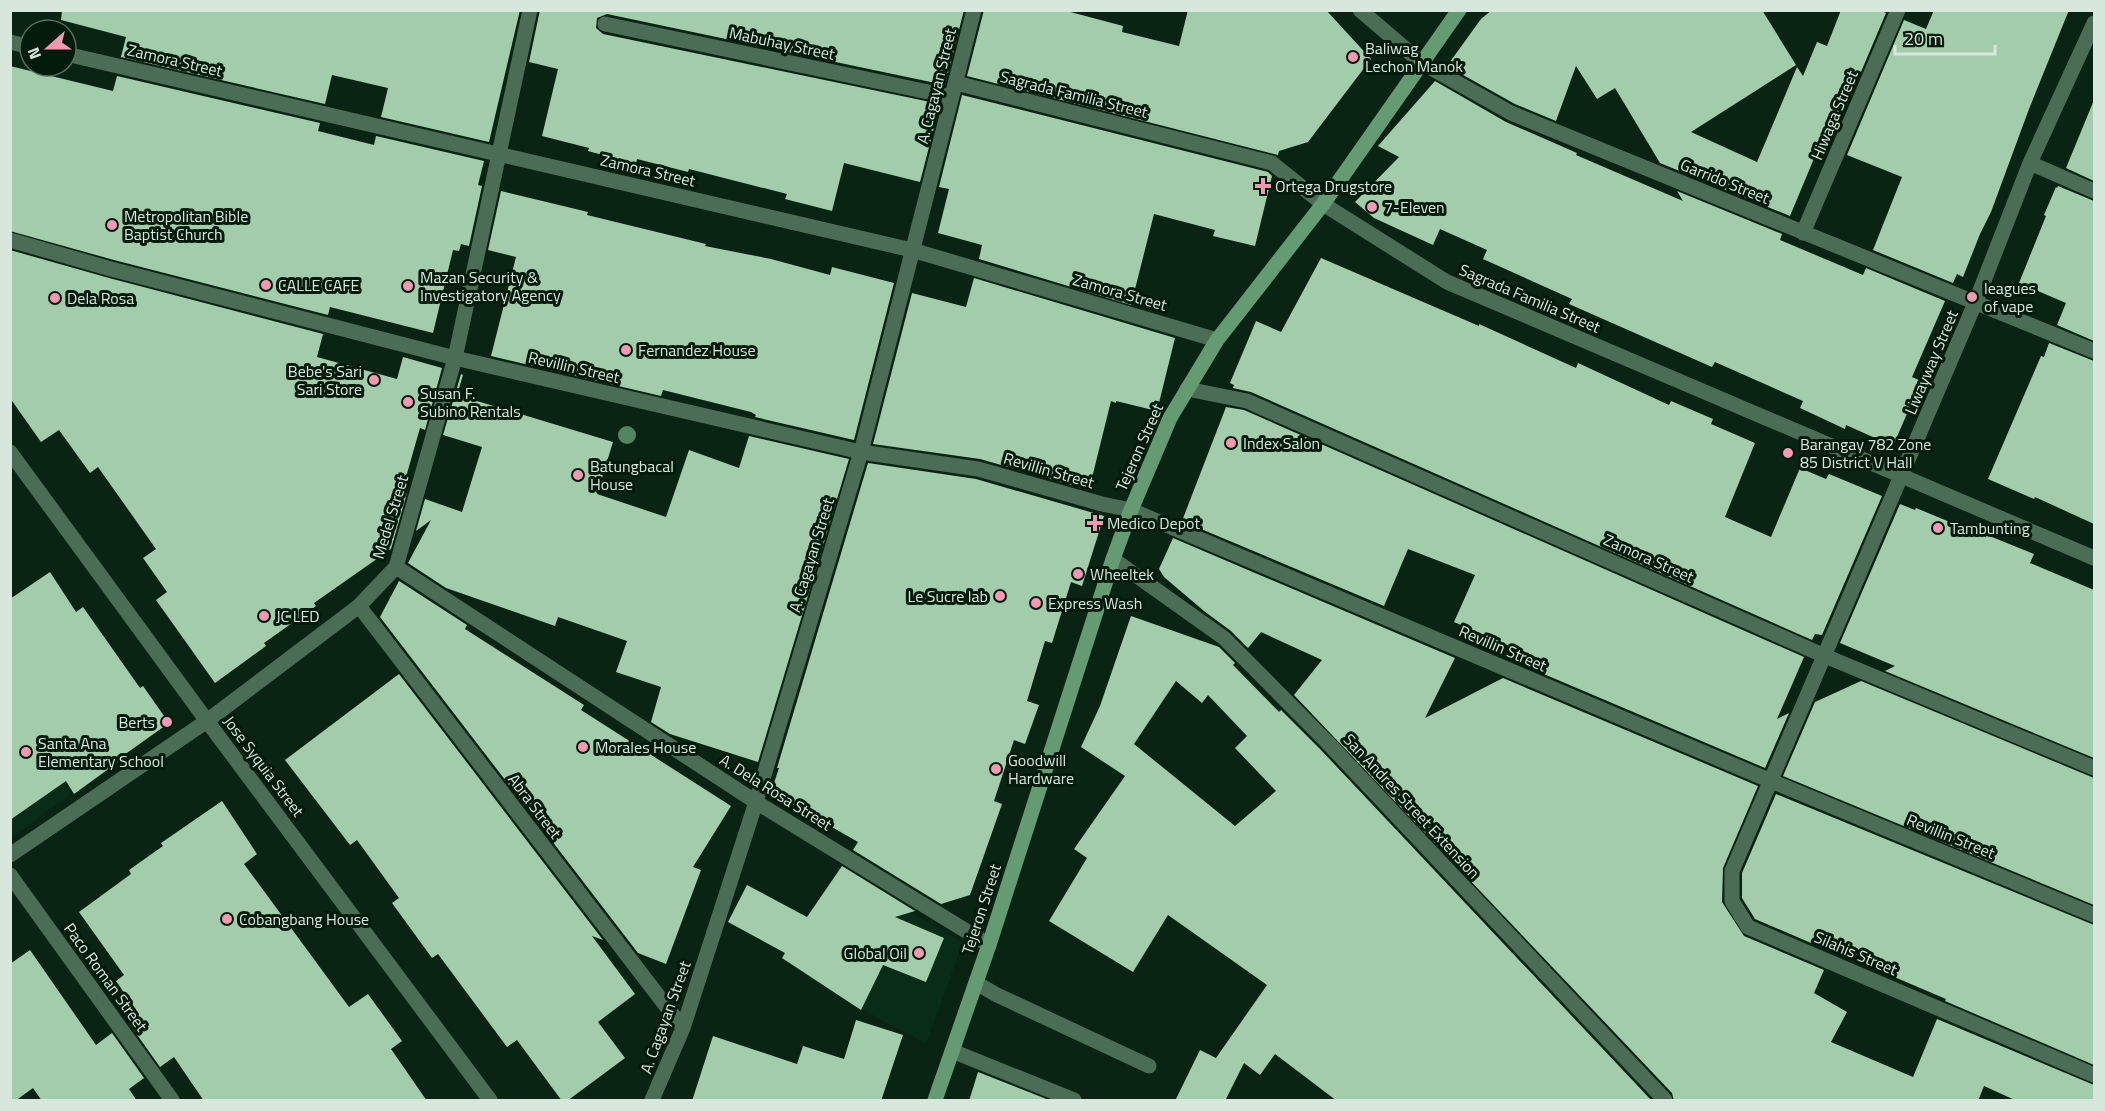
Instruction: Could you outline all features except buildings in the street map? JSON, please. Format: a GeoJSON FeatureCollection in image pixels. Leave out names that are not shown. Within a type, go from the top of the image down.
{"type":"FeatureCollection","features":[{"type":"Feature","properties":{"kind":"main road","name":"Tejeron Street"},"geometry":{"type":"LineString","coordinates":[[935,1101],[989,945],[1113,559],[1170,418],[1217,340],[1323,204],[1459,10]]}},
{"type":"Feature","properties":{"kind":"street","name":"Medel Street"},"geometry":{"type":"LineString","coordinates":[[10,855],[207,721],[359,606],[396,567],[455,358],[501,154],[530,10]]}},
{"type":"Feature","properties":{"kind":"street","name":"A. Cagayan Street"},"geometry":{"type":"LineString","coordinates":[[652,1101],[683,1028],[756,802],[861,452],[974,10]]}},
{"type":"Feature","properties":{"kind":"street","name":"Garrido Street"},"geometry":{"type":"LineString","coordinates":[[1360,10],[1422,63],[1511,112],[2094,351]]}},
{"type":"Feature","properties":{"kind":"street","name":"Hiwaga Street"},"geometry":{"type":"LineString","coordinates":[[1803,233],[1898,10]]}},
{"type":"Feature","properties":{"kind":"street","name":"Mabuhay Street"},"geometry":{"type":"LineString","coordinates":[[605,24],[954,90]]}},
{"type":"Feature","properties":{"kind":"street","name":"Liwayway Street"},"geometry":{"type":"LineString","coordinates":[[1771,781],[1976,301],[2030,163],[2094,24]]}},
{"type":"Feature","properties":{"kind":"street","name":"Zamora Street"},"geometry":{"type":"LineString","coordinates":[[78,57],[912,250],[1217,340]]}},
{"type":"Feature","properties":{"kind":"street","name":"Sagrada Familia Street"},"geometry":{"type":"LineString","coordinates":[[954,90],[1272,163],[1323,204],[1447,282],[2094,558]]}},
{"type":"Feature","properties":{"kind":"street"},"geometry":{"type":"LineString","coordinates":[[2030,163],[2094,191]]}},
{"type":"Feature","properties":{"kind":"street","name":"Revillin Street"},"geometry":{"type":"LineString","coordinates":[[10,240],[111,269],[455,358],[861,452],[978,469],[1131,510],[2094,915]]}},
{"type":"Feature","properties":{"kind":"street","name":"Zamora Street"},"geometry":{"type":"LineString","coordinates":[[1187,389],[1247,401],[1826,656],[2094,768]]}},
{"type":"Feature","properties":{"kind":"street","name":"Jose Syquia Street"},"geometry":{"type":"LineString","coordinates":[[10,452],[490,1101]]}},
{"type":"Feature","properties":{"kind":"street","name":"San Andres Street Extension"},"geometry":{"type":"LineString","coordinates":[[1113,559],[1224,638],[1327,742],[1665,1101]]}},
{"type":"Feature","properties":{"kind":"street","name":"A. Dela Rosa Street"},"geometry":{"type":"LineString","coordinates":[[396,567],[756,802],[989,945]]}},
{"type":"Feature","properties":{"kind":"street","name":"Abra Street"},"geometry":{"type":"LineString","coordinates":[[359,606],[683,1028]]}},
{"type":"Feature","properties":{"kind":"street","name":"Silahis Street"},"geometry":{"type":"LineString","coordinates":[[1771,781],[1732,871],[1732,901],[1748,927],[2094,1075]]}},
{"type":"Feature","properties":{"kind":"street","name":"Paco Roman Street"},"geometry":{"type":"LineString","coordinates":[[10,875],[172,1101]]}},
{"type":"Feature","properties":{"kind":"street"},"geometry":{"type":"LineString","coordinates":[[976,983],[1149,1066]]}},
{"type":"Feature","properties":{"kind":"street"},"geometry":{"type":"LineString","coordinates":[[952,1051],[1074,1101]]}},
{"type":"Feature","properties":{"kind":"shaded area","name":"Santa Ana Elementary School"},"geometry":{"type":"Polygon","coordinates":[[[10,709],[71,794],[11,838],[10,838],[10,709]]]}},
{"type":"Feature","properties":{"kind":"shaded area"},"geometry":{"type":"Polygon","coordinates":[[[885,897],[963,943],[926,1044],[825,989],[885,897]]]}},
{"type":"Feature","properties":{"kind":"place","name":"Baliwag Lechon Manok"},"geometry":{"type":"Point","coordinates":[1353,57]}},
{"type":"Feature","properties":{"kind":"place","name":"Ortega Drugstore"},"geometry":{"type":"Point","coordinates":[1263,186]}},
{"type":"Feature","properties":{"kind":"place","name":"7-Eleven"},"geometry":{"type":"Point","coordinates":[1372,207]}},
{"type":"Feature","properties":{"kind":"place","name":"Metropolitan Bible Baptist Church"},"geometry":{"type":"Point","coordinates":[112,225]}},
{"type":"Feature","properties":{"kind":"place","name":"CALLE CAFE"},"geometry":{"type":"Point","coordinates":[266,285]}},
{"type":"Feature","properties":{"kind":"place","name":"Mazan Security & Investigatory Agency"},"geometry":{"type":"Point","coordinates":[408,286]}},
{"type":"Feature","properties":{"kind":"place","name":"leagues of vape"},"geometry":{"type":"Point","coordinates":[1972,297]}},
{"type":"Feature","properties":{"kind":"place","name":"Dela Rosa"},"geometry":{"type":"Point","coordinates":[55,298]}},
{"type":"Feature","properties":{"kind":"place","name":"Fernandez House"},"geometry":{"type":"Point","coordinates":[626,350]}},
{"type":"Feature","properties":{"kind":"place","name":"Bebe's Sari Sari Store"},"geometry":{"type":"Point","coordinates":[374,380]}},
{"type":"Feature","properties":{"kind":"place","name":"Susan F. Subino Rentals"},"geometry":{"type":"Point","coordinates":[408,402]}},
{"type":"Feature","properties":{"kind":"place","name":"Index Salon"},"geometry":{"type":"Point","coordinates":[1231,443]}},
{"type":"Feature","properties":{"kind":"place","name":"Barangay 782 Zone 85 District V Hall"},"geometry":{"type":"Point","coordinates":[1788,453]}},
{"type":"Feature","properties":{"kind":"place","name":"Batungbacal House"},"geometry":{"type":"Point","coordinates":[578,475]}},
{"type":"Feature","properties":{"kind":"place","name":"Medico Depot"},"geometry":{"type":"Point","coordinates":[1095,523]}},
{"type":"Feature","properties":{"kind":"place","name":"Tambunting"},"geometry":{"type":"Point","coordinates":[1938,528]}},
{"type":"Feature","properties":{"kind":"place","name":"Wheeltek"},"geometry":{"type":"Point","coordinates":[1078,574]}},
{"type":"Feature","properties":{"kind":"place","name":"Le Sucre lab"},"geometry":{"type":"Point","coordinates":[1000,596]}},
{"type":"Feature","properties":{"kind":"place","name":"Express Wash"},"geometry":{"type":"Point","coordinates":[1036,603]}},
{"type":"Feature","properties":{"kind":"place","name":"JC LED"},"geometry":{"type":"Point","coordinates":[264,616]}},
{"type":"Feature","properties":{"kind":"place","name":"Berts"},"geometry":{"type":"Point","coordinates":[167,722]}},
{"type":"Feature","properties":{"kind":"place","name":"Morales House"},"geometry":{"type":"Point","coordinates":[583,747]}},
{"type":"Feature","properties":{"kind":"place","name":"Santa Ana Elementary School"},"geometry":{"type":"Point","coordinates":[26,752]}},
{"type":"Feature","properties":{"kind":"place","name":"Goodwill Hardware"},"geometry":{"type":"Point","coordinates":[996,769]}},
{"type":"Feature","properties":{"kind":"place","name":"Cobangbang House"},"geometry":{"type":"Point","coordinates":[227,919]}},
{"type":"Feature","properties":{"kind":"place","name":"Global Oil"},"geometry":{"type":"Point","coordinates":[919,953]}}]}
